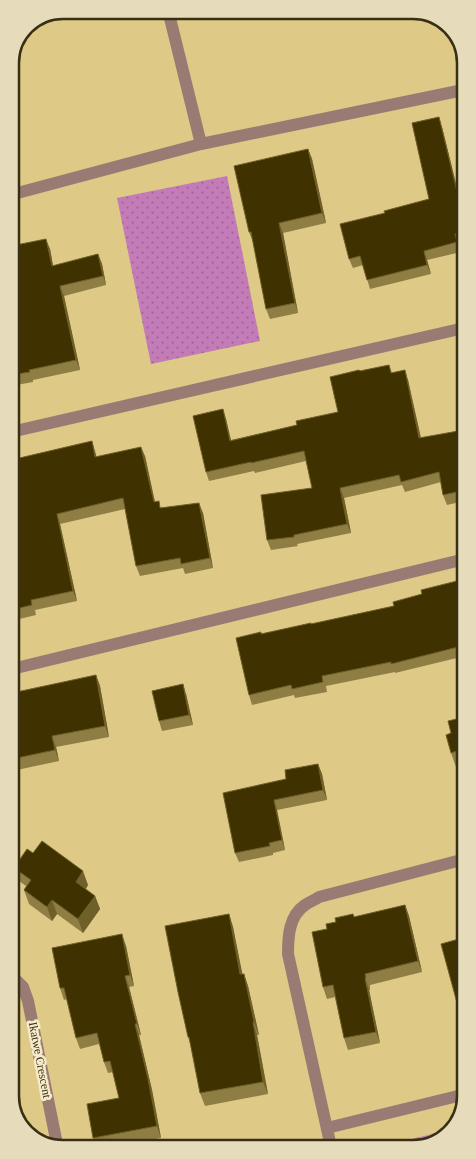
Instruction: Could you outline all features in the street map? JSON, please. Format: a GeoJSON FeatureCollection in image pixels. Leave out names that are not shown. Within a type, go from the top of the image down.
{"type":"FeatureCollection","features":[{"type":"Feature","properties":{"kind":"street"},"geometry":{"type":"LineString","coordinates":[[170,19],[201,144]]}},
{"type":"Feature","properties":{"kind":"street"},"geometry":{"type":"LineString","coordinates":[[19,193],[201,144],[457,91]]}},
{"type":"Feature","properties":{"kind":"street"},"geometry":{"type":"LineString","coordinates":[[19,430],[457,330]]}},
{"type":"Feature","properties":{"kind":"street"},"geometry":{"type":"LineString","coordinates":[[19,667],[457,561]]}},
{"type":"Feature","properties":{"kind":"street"},"geometry":{"type":"LineString","coordinates":[[330,1140],[288,954],[288,936],[292,919],[303,906],[320,897],[457,862]]}},
{"type":"Feature","properties":{"kind":"street","name":"Ikatwe Crescent"},"geometry":{"type":"LineString","coordinates":[[19,984],[23,988],[28,1001],[56,1139]]}},
{"type":"Feature","properties":{"kind":"street"},"geometry":{"type":"LineString","coordinates":[[327,1128],[457,1096]]}},
{"type":"Feature","properties":{"kind":"shaded area"},"geometry":{"type":"Polygon","coordinates":[[[227,176],[260,341],[151,364],[117,198],[227,176]]]}},
{"type":"Feature","properties":{"kind":"shaded area"},"geometry":{"type":"Polygon","coordinates":[[[438,1133],[419,1140],[407,1140],[438,1133]]]}},
{"type":"Feature","properties":{"kind":"building"},"geometry":{"type":"Polygon","coordinates":[[[439,117],[457,192],[457,234],[455,234],[457,242],[424,251],[427,265],[367,280],[360,256],[349,259],[340,224],[385,213],[384,211],[429,199],[412,123],[439,117]]]}},
{"type":"Feature","properties":{"kind":"building"},"geometry":{"type":"Polygon","coordinates":[[[308,149],[322,213],[279,223],[295,303],[266,309],[251,232],[249,232],[234,166],[308,149]]]}},
{"type":"Feature","properties":{"kind":"building"},"geometry":{"type":"Polygon","coordinates":[[[46,239],[52,266],[98,254],[103,276],[60,286],[76,360],[19,374],[19,244],[46,239]]]}},
{"type":"Feature","properties":{"kind":"building"},"geometry":{"type":"Polygon","coordinates":[[[389,365],[391,373],[405,370],[419,438],[457,431],[457,492],[443,495],[439,472],[401,482],[399,475],[340,488],[347,524],[294,535],[294,537],[267,540],[261,495],[312,488],[304,451],[206,472],[193,416],[223,409],[230,441],[297,425],[296,421],[338,412],[330,377],[389,365]]]}},
{"type":"Feature","properties":{"kind":"building"},"geometry":{"type":"Polygon","coordinates":[[[92,441],[95,457],[141,447],[154,502],[159,501],[160,508],[199,503],[210,558],[181,564],[180,558],[136,566],[123,498],[57,514],[73,591],[31,600],[32,605],[19,608],[19,458],[92,441]]]}},
{"type":"Feature","properties":{"kind":"building"},"geometry":{"type":"Polygon","coordinates":[[[457,581],[457,647],[391,664],[391,662],[322,676],[323,682],[292,689],[291,685],[249,695],[236,638],[394,606],[393,602],[422,594],[421,590],[457,581]]]}},
{"type":"Feature","properties":{"kind":"building"},"geometry":{"type":"Polygon","coordinates":[[[96,675],[105,726],[52,736],[55,750],[19,758],[19,692],[96,675]]]}},
{"type":"Feature","properties":{"kind":"building"},"geometry":{"type":"Polygon","coordinates":[[[183,684],[189,715],[159,721],[152,691],[183,684]]]}},
{"type":"Feature","properties":{"kind":"building"},"geometry":{"type":"Polygon","coordinates":[[[457,719],[457,751],[451,753],[446,735],[451,733],[448,721],[457,719]]]}},
{"type":"Feature","properties":{"kind":"building"},"geometry":{"type":"Polygon","coordinates":[[[318,764],[323,790],[274,800],[282,840],[269,843],[270,846],[235,853],[223,793],[286,779],[285,770],[318,764]]]}},
{"type":"Feature","properties":{"kind":"building"},"geometry":{"type":"Polygon","coordinates":[[[42,841],[83,871],[76,882],[95,896],[78,919],[52,900],[47,907],[24,890],[31,880],[19,872],[19,861],[27,849],[33,853],[42,841]]]}},
{"type":"Feature","properties":{"kind":"building"},"geometry":{"type":"Polygon","coordinates":[[[405,905],[418,961],[365,974],[376,1032],[344,1038],[333,985],[323,987],[312,932],[327,929],[326,924],[336,922],[335,918],[353,914],[354,917],[405,905]]]}},
{"type":"Feature","properties":{"kind":"building"},"geometry":{"type":"Polygon","coordinates":[[[229,914],[240,974],[244,974],[254,1022],[263,1082],[200,1093],[165,926],[229,914]]]}},
{"type":"Feature","properties":{"kind":"building"},"geometry":{"type":"Polygon","coordinates":[[[122,934],[130,975],[125,976],[137,1024],[135,1024],[157,1126],[93,1138],[87,1104],[119,1098],[110,1061],[104,1062],[97,1033],[76,1038],[64,988],[60,988],[52,948],[122,934]]]}},
{"type":"Feature","properties":{"kind":"building"},"geometry":{"type":"Polygon","coordinates":[[[457,940],[457,1003],[441,944],[457,940]]]}}]}
